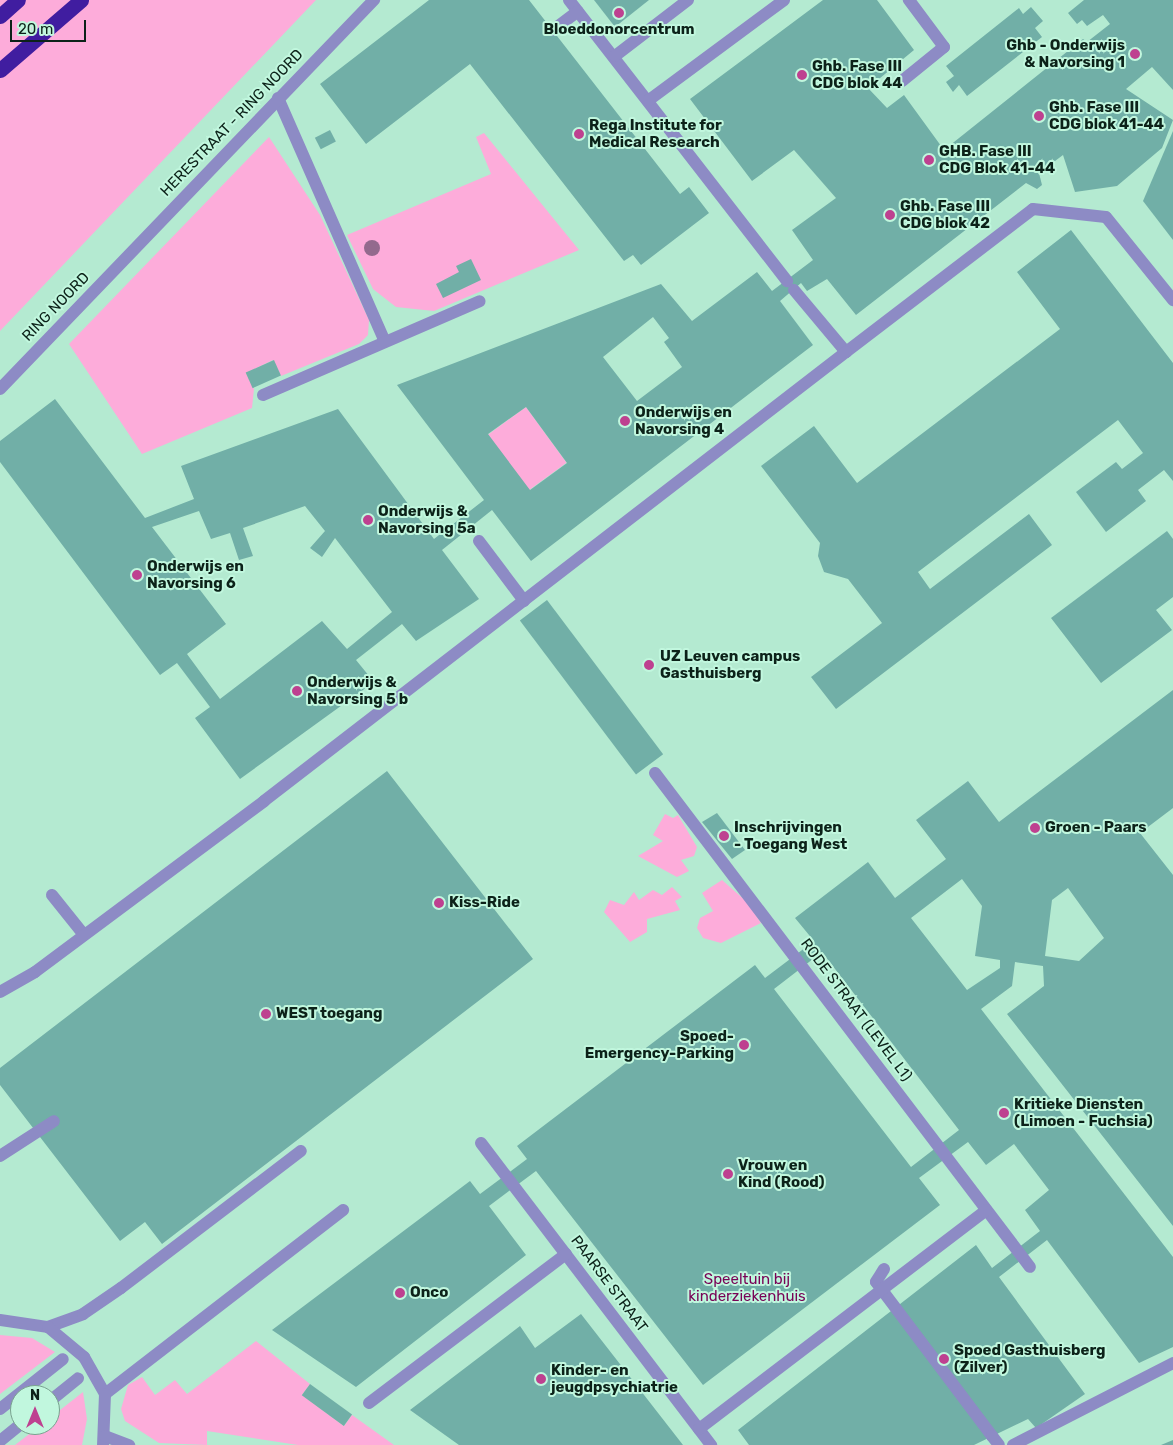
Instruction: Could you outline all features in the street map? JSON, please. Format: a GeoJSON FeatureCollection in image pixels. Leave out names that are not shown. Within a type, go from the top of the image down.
{"type":"FeatureCollection","features":[{"type":"Feature","properties":{"kind":"highway"},"geometry":{"type":"LineString","coordinates":[[0,16],[18,0]]}},
{"type":"Feature","properties":{"kind":"highway"},"geometry":{"type":"LineString","coordinates":[[0,70],[81,0]]}},
{"type":"Feature","properties":{"kind":"street","name":"HERESTRAAT - RING NOORD"},"geometry":{"type":"LineString","coordinates":[[114,270],[374,0]]}},
{"type":"Feature","properties":{"kind":"street"},"geometry":{"type":"LineString","coordinates":[[569,0],[615,56],[791,285],[846,352]]}},
{"type":"Feature","properties":{"kind":"street"},"geometry":{"type":"LineString","coordinates":[[615,56],[688,0]]}},
{"type":"Feature","properties":{"kind":"street"},"geometry":{"type":"LineString","coordinates":[[649,100],[784,0]]}},
{"type":"Feature","properties":{"kind":"street"},"geometry":{"type":"LineString","coordinates":[[902,81],[944,47],[909,0]]}},
{"type":"Feature","properties":{"kind":"street"},"geometry":{"type":"LineString","coordinates":[[553,30],[578,11]]}},
{"type":"Feature","properties":{"kind":"street"},"geometry":{"type":"LineString","coordinates":[[278,98],[385,342]]}},
{"type":"Feature","properties":{"kind":"street"},"geometry":{"type":"LineString","coordinates":[[0,992],[84,934],[524,601],[1033,209],[1106,217],[1173,300]]}},
{"type":"Feature","properties":{"kind":"street","name":"RING NOORD"},"geometry":{"type":"LineString","coordinates":[[0,389],[114,270]]}},
{"type":"Feature","properties":{"kind":"street"},"geometry":{"type":"LineString","coordinates":[[263,395],[480,301]]}},
{"type":"Feature","properties":{"kind":"street"},"geometry":{"type":"LineString","coordinates":[[478,541],[524,601]]}},
{"type":"Feature","properties":{"kind":"street","name":"RODE STRAAT (LEVEL L1)"},"geometry":{"type":"LineString","coordinates":[[655,774],[1030,1267]]}},
{"type":"Feature","properties":{"kind":"street"},"geometry":{"type":"LineString","coordinates":[[52,895],[84,934]]}},
{"type":"Feature","properties":{"kind":"street"},"geometry":{"type":"LineString","coordinates":[[0,1156],[54,1121]]}},
{"type":"Feature","properties":{"kind":"street","name":"PAARSE STRAAT"},"geometry":{"type":"LineString","coordinates":[[481,1143],[711,1445]]}},
{"type":"Feature","properties":{"kind":"street"},"geometry":{"type":"LineString","coordinates":[[48,1327],[83,1314],[122,1288],[300,1151]]}},
{"type":"Feature","properties":{"kind":"street"},"geometry":{"type":"LineString","coordinates":[[105,1394],[343,1210]]}},
{"type":"Feature","properties":{"kind":"street"},"geometry":{"type":"LineString","coordinates":[[699,1429],[986,1210]]}},
{"type":"Feature","properties":{"kind":"street"},"geometry":{"type":"LineString","coordinates":[[369,1403],[566,1254]]}},
{"type":"Feature","properties":{"kind":"street"},"geometry":{"type":"LineString","coordinates":[[884,1269],[876,1282],[996,1440]]}},
{"type":"Feature","properties":{"kind":"street"},"geometry":{"type":"LineString","coordinates":[[0,1320],[48,1327],[72,1343],[97,1374],[105,1394],[104,1440],[129,1445]]}},
{"type":"Feature","properties":{"kind":"street"},"geometry":{"type":"LineString","coordinates":[[0,1408],[63,1359]]}},
{"type":"Feature","properties":{"kind":"street"},"geometry":{"type":"LineString","coordinates":[[1013,1445],[1173,1363]]}},
{"type":"Feature","properties":{"kind":"street"},"geometry":{"type":"LineString","coordinates":[[60,1393],[78,1378]]}},
{"type":"Feature","properties":{"kind":"street"},"geometry":{"type":"LineString","coordinates":[[0,1441],[10,1433]]}},
{"type":"Feature","properties":{"kind":"shaded area"},"geometry":{"type":"Polygon","coordinates":[[[0,0],[316,0],[0,331],[0,0]]]}},
{"type":"Feature","properties":{"kind":"shaded area"},"geometry":{"type":"Polygon","coordinates":[[[484,133],[579,250],[434,311],[396,307],[373,289],[347,235],[491,174],[476,137],[484,133]]]}},
{"type":"Feature","properties":{"kind":"shaded area"},"geometry":{"type":"Polygon","coordinates":[[[269,137],[320,215],[369,320],[368,335],[359,344],[281,376],[273,360],[246,373],[254,389],[252,408],[142,454],[69,344],[269,137]]]}},
{"type":"Feature","properties":{"kind":"shaded area"},"geometry":{"type":"Polygon","coordinates":[[[526,407],[567,463],[529,490],[488,435],[526,407]]]}},
{"type":"Feature","properties":{"kind":"shaded area"},"geometry":{"type":"Polygon","coordinates":[[[665,814],[673,818],[678,815],[697,847],[694,856],[681,860],[689,871],[677,877],[638,856],[663,841],[653,835],[665,814]]]}},
{"type":"Feature","properties":{"kind":"shaded area"},"geometry":{"type":"Polygon","coordinates":[[[722,880],[747,902],[761,923],[721,943],[703,938],[697,928],[700,918],[713,911],[702,893],[722,880]]]}},
{"type":"Feature","properties":{"kind":"shaded area"},"geometry":{"type":"Polygon","coordinates":[[[672,887],[682,897],[675,901],[680,910],[647,919],[647,932],[630,942],[604,912],[610,900],[624,905],[634,892],[639,900],[653,890],[662,895],[672,887]]]}},
{"type":"Feature","properties":{"kind":"shaded area"},"geometry":{"type":"Polygon","coordinates":[[[0,1335],[32,1338],[55,1352],[10,1385],[0,1394],[0,1335]]]}},
{"type":"Feature","properties":{"kind":"shaded area"},"geometry":{"type":"Polygon","coordinates":[[[256,1341],[310,1384],[302,1395],[344,1426],[352,1415],[394,1445],[298,1445],[207,1431],[207,1445],[159,1443],[125,1421],[121,1409],[128,1385],[142,1377],[155,1395],[175,1380],[187,1394],[256,1341]]]}},
{"type":"Feature","properties":{"kind":"shaded area"},"geometry":{"type":"Polygon","coordinates":[[[83,1392],[87,1419],[82,1445],[15,1445],[28,1435],[60,1435],[60,1410],[83,1392]]]}},
{"type":"Feature","properties":{"kind":"building","name":"Rega Institute for Medical Research"},"geometry":{"type":"Polygon","coordinates":[[[429,0],[529,0],[680,194],[689,187],[709,213],[641,265],[633,255],[624,261],[470,64],[366,144],[320,84],[429,0]]]}},
{"type":"Feature","properties":{"kind":"building","name":"Bloeddonorcentrum"},"geometry":{"type":"Polygon","coordinates":[[[594,0],[649,0],[615,27],[594,0]]]}},
{"type":"Feature","properties":{"kind":"building"},"geometry":{"type":"Polygon","coordinates":[[[823,0],[877,0],[914,50],[868,88],[887,108],[904,95],[944,150],[1083,39],[1087,42],[1110,24],[1103,15],[1087,26],[1082,20],[1077,24],[1068,13],[1084,0],[1173,0],[1173,90],[1152,67],[1126,89],[1173,120],[1162,148],[1117,186],[1075,192],[1063,155],[1039,173],[1042,185],[1037,189],[1026,183],[856,315],[827,279],[807,291],[801,283],[780,301],[813,345],[531,561],[492,510],[442,550],[479,599],[416,641],[402,624],[356,660],[374,682],[240,779],[195,718],[210,707],[177,663],[160,675],[0,462],[0,441],[55,399],[145,518],[194,499],[181,466],[338,409],[434,539],[484,500],[397,385],[661,284],[692,321],[757,272],[772,291],[813,260],[792,230],[836,198],[794,150],[752,181],[690,99],[823,0]],[[653,317],[603,357],[637,401],[682,367],[664,342],[669,338],[653,317]],[[526,407],[488,434],[530,490],[567,463],[526,407]],[[305,506],[243,528],[253,556],[239,560],[230,533],[211,539],[199,511],[152,527],[226,624],[187,654],[220,699],[322,621],[347,649],[392,612],[335,538],[322,557],[310,548],[325,531],[305,506]]]}},
{"type":"Feature","properties":{"kind":"building"},"geometry":{"type":"Polygon","coordinates":[[[1031,7],[1043,21],[1035,28],[1042,37],[967,96],[959,85],[953,92],[946,82],[954,76],[946,66],[1019,8],[1023,14],[1031,7]]]}},
{"type":"Feature","properties":{"kind":"building"},"geometry":{"type":"Polygon","coordinates":[[[330,130],[336,142],[321,149],[315,138],[330,130]]]}},
{"type":"Feature","properties":{"kind":"building"},"geometry":{"type":"Polygon","coordinates":[[[1173,131],[1173,240],[1143,201],[1173,131]]]}},
{"type":"Feature","properties":{"kind":"building"},"geometry":{"type":"Polygon","coordinates":[[[1071,230],[1173,363],[1173,481],[1164,470],[1138,490],[1146,501],[1106,532],[1076,492],[1116,462],[1122,469],[1143,453],[1118,420],[918,572],[930,589],[1029,514],[1052,545],[836,709],[811,677],[882,623],[848,579],[824,572],[818,556],[820,543],[761,466],[814,426],[857,483],[1060,329],[1017,272],[1071,230]]]}},
{"type":"Feature","properties":{"kind":"building"},"geometry":{"type":"Polygon","coordinates":[[[471,259],[481,280],[443,298],[436,284],[459,272],[456,266],[471,259]]]}},
{"type":"Feature","properties":{"kind":"building"},"geometry":{"type":"Polygon","coordinates":[[[274,360],[281,376],[253,388],[246,373],[274,360]]]}},
{"type":"Feature","properties":{"kind":"building"},"geometry":{"type":"Polygon","coordinates":[[[1167,531],[1173,539],[1173,597],[1156,610],[1172,630],[1101,683],[1051,618],[1167,531]]]}},
{"type":"Feature","properties":{"kind":"building"},"geometry":{"type":"Polygon","coordinates":[[[547,600],[663,754],[636,775],[520,620],[547,600]]]}},
{"type":"Feature","properties":{"kind":"building"},"geometry":{"type":"Polygon","coordinates":[[[1173,690],[1173,808],[1140,833],[1173,875],[1173,1226],[1007,1014],[1044,986],[1043,966],[1015,962],[1012,986],[981,1009],[1173,1257],[1173,1347],[1139,1363],[1047,1240],[999,1277],[1085,1394],[1036,1428],[1028,1419],[974,1445],[749,1445],[738,1430],[976,1245],[992,1268],[1040,1231],[1025,1210],[1049,1190],[1014,1144],[986,1165],[968,1142],[919,1178],[940,1205],[703,1385],[536,1171],[489,1206],[526,1255],[356,1387],[272,1330],[470,1181],[480,1194],[527,1159],[517,1146],[755,965],[765,978],[814,941],[795,918],[868,862],[895,898],[946,859],[916,820],[968,781],[999,822],[1173,690]],[[962,879],[911,918],[967,990],[1000,968],[1000,960],[975,956],[982,906],[962,879]],[[1068,888],[1052,900],[1045,956],[1079,961],[1104,938],[1068,888]],[[822,952],[774,989],[911,1167],[959,1130],[822,952]]]}},
{"type":"Feature","properties":{"kind":"building","name":"WEST toegang"},"geometry":{"type":"Polygon","coordinates":[[[387,771],[533,959],[162,1244],[145,1222],[120,1241],[0,1085],[0,1068],[387,771]]]}},
{"type":"Feature","properties":{"kind":"building","name":"Inschrijvingen - Toegang West"},"geometry":{"type":"Polygon","coordinates":[[[717,813],[745,850],[732,859],[702,822],[717,813]]]}},
{"type":"Feature","properties":{"kind":"building","name":"Kinder- en jeugdpsychiatrie"},"geometry":{"type":"Polygon","coordinates":[[[581,1314],[683,1445],[459,1445],[410,1410],[520,1326],[535,1348],[581,1314]]]}},
{"type":"Feature","properties":{"kind":"building"},"geometry":{"type":"Polygon","coordinates":[[[310,1384],[352,1415],[344,1426],[302,1395],[310,1384]]]}},
{"type":"Feature","properties":{"kind":"building"},"geometry":{"type":"Polygon","coordinates":[[[1173,1440],[1173,1445],[1161,1445],[1173,1440]]]}},
{"type":"Feature","properties":{"kind":"place","name":"Bloeddonorcentrum"},"geometry":{"type":"Point","coordinates":[619,13]}},
{"type":"Feature","properties":{"kind":"place","name":"Ghb - Onderwijs & Navorsing 1"},"geometry":{"type":"Point","coordinates":[1135,54]}},
{"type":"Feature","properties":{"kind":"place","name":"Ghb. Fase III CDG blok 44"},"geometry":{"type":"Point","coordinates":[802,75]}},
{"type":"Feature","properties":{"kind":"place","name":"Ghb. Fase III CDG blok 41-44"},"geometry":{"type":"Point","coordinates":[1039,116]}},
{"type":"Feature","properties":{"kind":"place","name":"Rega Institute for Medical Research"},"geometry":{"type":"Point","coordinates":[579,134]}},
{"type":"Feature","properties":{"kind":"place","name":"GHB. Fase III CDG Blok 41-44"},"geometry":{"type":"Point","coordinates":[929,160]}},
{"type":"Feature","properties":{"kind":"place","name":"Ghb. Fase III CDG blok 42"},"geometry":{"type":"Point","coordinates":[890,215]}},
{"type":"Feature","properties":{"kind":"place","name":"Onderwijs en Navorsing 4"},"geometry":{"type":"Point","coordinates":[625,421]}},
{"type":"Feature","properties":{"kind":"place","name":"Onderwijs & Navorsing 5a"},"geometry":{"type":"Point","coordinates":[368,520]}},
{"type":"Feature","properties":{"kind":"place","name":"Onderwijs en Navorsing 6"},"geometry":{"type":"Point","coordinates":[137,575]}},
{"type":"Feature","properties":{"kind":"place","name":"UZ Leuven campus Gasthuisberg"},"geometry":{"type":"Point","coordinates":[649,665]}},
{"type":"Feature","properties":{"kind":"place","name":"Onderwijs & Navorsing 5 b"},"geometry":{"type":"Point","coordinates":[297,691]}},
{"type":"Feature","properties":{"kind":"place","name":"Groen - Paars"},"geometry":{"type":"Point","coordinates":[1035,828]}},
{"type":"Feature","properties":{"kind":"place","name":"Inschrijvingen - Toegang West"},"geometry":{"type":"Point","coordinates":[724,836]}},
{"type":"Feature","properties":{"kind":"place","name":"Kiss-Ride"},"geometry":{"type":"Point","coordinates":[439,903]}},
{"type":"Feature","properties":{"kind":"place","name":"WEST toegang"},"geometry":{"type":"Point","coordinates":[266,1014]}},
{"type":"Feature","properties":{"kind":"place","name":"Spoed- Emergency-Parking"},"geometry":{"type":"Point","coordinates":[744,1045]}},
{"type":"Feature","properties":{"kind":"place","name":"Kritieke Diensten (Limoen - Fuchsia)"},"geometry":{"type":"Point","coordinates":[1004,1113]}},
{"type":"Feature","properties":{"kind":"place","name":"Vrouw en Kind (Rood)"},"geometry":{"type":"Point","coordinates":[728,1174]}},
{"type":"Feature","properties":{"kind":"place","name":"Onco"},"geometry":{"type":"Point","coordinates":[400,1293]}},
{"type":"Feature","properties":{"kind":"place","name":"Spoed Gasthuisberg (Zilver)"},"geometry":{"type":"Point","coordinates":[944,1359]}},
{"type":"Feature","properties":{"kind":"place","name":"Kinder- en jeugdpsychiatrie"},"geometry":{"type":"Point","coordinates":[541,1379]}},
{"type":"Feature","properties":{"kind":"park label","name":"Speeltuin bij kinderziekenhuis"},"geometry":{"type":"Point","coordinates":[747,1288]}}]}
